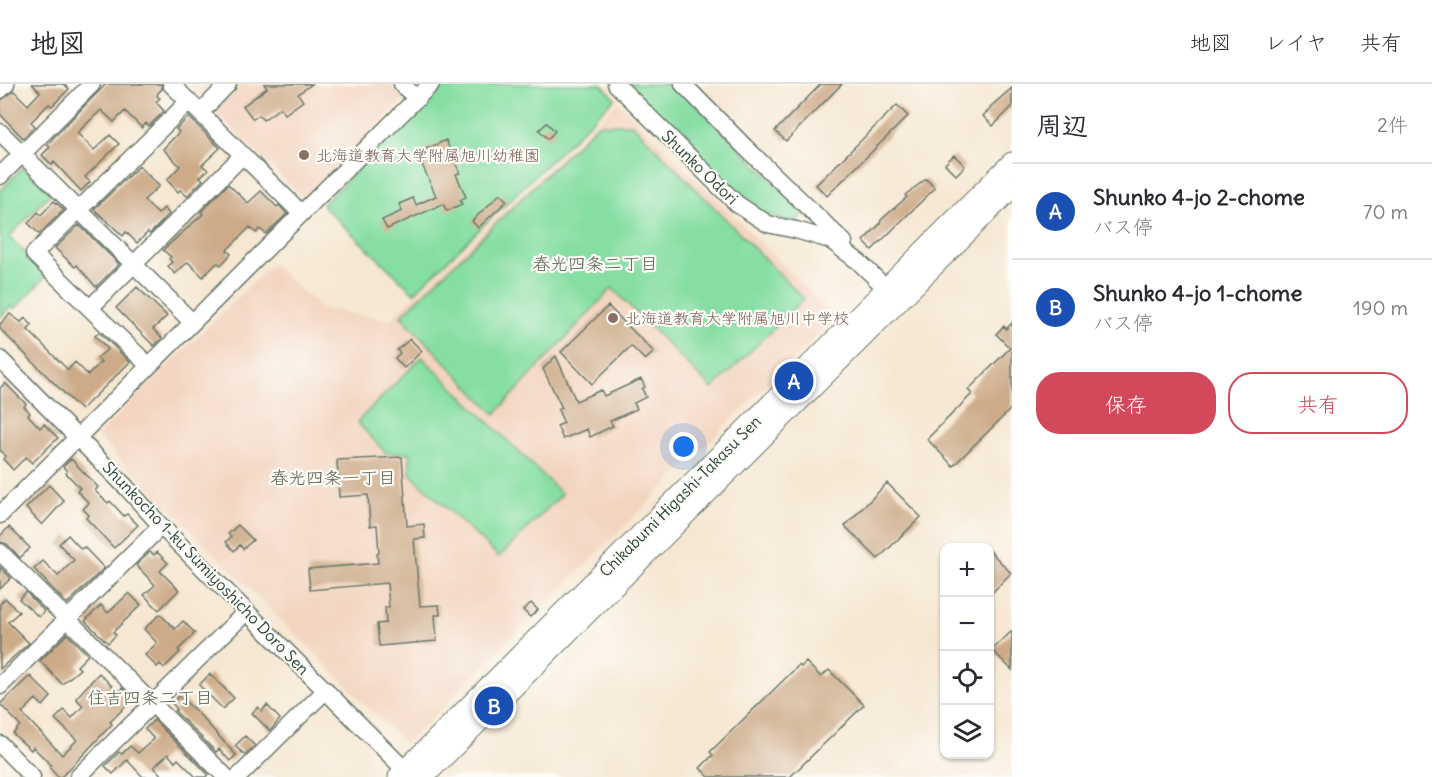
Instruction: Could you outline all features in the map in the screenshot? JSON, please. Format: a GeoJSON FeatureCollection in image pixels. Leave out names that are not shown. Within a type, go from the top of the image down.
{"type":"FeatureCollection","features":[{"type":"Feature","properties":{"kind":"main road","name":"Chikabumi Higashi-Takasu Sen"},"geometry":{"type":"LineString","coordinates":[[893,295],[1012,164]]}},
{"type":"Feature","properties":{"kind":"main road","name":"Chikabumi Higashi-Takasu Sen"},"geometry":{"type":"LineString","coordinates":[[410,775],[893,295],[1012,187]]}},
{"type":"Feature","properties":{"kind":"street"},"geometry":{"type":"LineString","coordinates":[[0,90],[6,84]]}},
{"type":"Feature","properties":{"kind":"street"},"geometry":{"type":"LineString","coordinates":[[0,176],[92,84]]}},
{"type":"Feature","properties":{"kind":"street"},"geometry":{"type":"LineString","coordinates":[[171,84],[301,213]]}},
{"type":"Feature","properties":{"kind":"street"},"geometry":{"type":"LineString","coordinates":[[149,366],[34,254],[79,210],[194,107],[228,84]]}},
{"type":"Feature","properties":{"kind":"street"},"geometry":{"type":"LineString","coordinates":[[402,84],[417,99]]}},
{"type":"Feature","properties":{"kind":"street"},"geometry":{"type":"LineString","coordinates":[[0,515],[431,84]]}},
{"type":"Feature","properties":{"kind":"street","name":"Shunko Odori"},"geometry":{"type":"LineString","coordinates":[[616,84],[737,204],[768,224],[830,240],[859,262],[893,295]]}},
{"type":"Feature","properties":{"kind":"street","name":"Shunko Odori"},"geometry":{"type":"LineString","coordinates":[[683,84],[844,242],[859,262]]}},
{"type":"Feature","properties":{"kind":"street"},"geometry":{"type":"LineString","coordinates":[[0,132],[192,322]]}},
{"type":"Feature","properties":{"kind":"street"},"geometry":{"type":"LineString","coordinates":[[90,308],[242,156]]}},
{"type":"Feature","properties":{"kind":"street"},"geometry":{"type":"LineString","coordinates":[[796,230],[804,223],[806,215],[804,205]]}},
{"type":"Feature","properties":{"kind":"street","name":"Shunkocho 1-ku Sumiyoshicho Doro Sen"},"geometry":{"type":"LineString","coordinates":[[0,359],[127,488],[161,526],[410,775]]}},
{"type":"Feature","properties":{"kind":"street"},"geometry":{"type":"LineString","coordinates":[[0,686],[161,526]]}},
{"type":"Feature","properties":{"kind":"street"},"geometry":{"type":"LineString","coordinates":[[0,552],[226,777]]}},
{"type":"Feature","properties":{"kind":"street"},"geometry":{"type":"LineString","coordinates":[[78,777],[246,612]]}},
{"type":"Feature","properties":{"kind":"street"},"geometry":{"type":"LineString","coordinates":[[238,777],[326,690]]}},
{"type":"Feature","properties":{"kind":"street"},"geometry":{"type":"LineString","coordinates":[[0,744],[33,777]]}},
{"type":"Feature","properties":{"kind":"shaded area","name":"北海道教育大学附属旭川幼稚園"},"geometry":{"type":"Polygon","coordinates":[[[241,84],[390,84],[405,98],[304,199],[214,111],[241,84]]]}},
{"type":"Feature","properties":{"kind":"shaded area"},"geometry":{"type":"Polygon","coordinates":[[[618,102],[835,317],[405,744],[97,436],[272,264],[322,309],[391,319],[618,102]]]}},
{"type":"Feature","properties":{"kind":"green space"},"geometry":{"type":"Polygon","coordinates":[[[444,84],[601,84],[615,98],[414,293],[322,205],[444,84]]]}},
{"type":"Feature","properties":{"kind":"green space"},"geometry":{"type":"Polygon","coordinates":[[[624,84],[675,84],[800,208],[802,215],[799,220],[787,221],[759,212],[734,194],[624,84]]]}},
{"type":"Feature","properties":{"kind":"green space"},"geometry":{"type":"Polygon","coordinates":[[[598,124],[632,124],[804,299],[712,389],[612,288],[495,414],[401,316],[598,124]]]}},
{"type":"Feature","properties":{"kind":"green space"},"geometry":{"type":"Polygon","coordinates":[[[23,167],[51,193],[9,237],[48,274],[15,309],[11,306],[0,318],[0,191],[23,167]]]}},
{"type":"Feature","properties":{"kind":"green space"},"geometry":{"type":"Polygon","coordinates":[[[422,357],[562,494],[499,557],[410,474],[410,453],[386,453],[357,422],[422,357]]]}},
{"type":"Feature","properties":{"kind":"building"},"geometry":{"type":"Polygon","coordinates":[[[32,84],[64,84],[69,89],[31,122],[35,126],[23,138],[0,114],[0,101],[14,91],[28,105],[40,92],[32,84]]]}},
{"type":"Feature","properties":{"kind":"building"},"geometry":{"type":"Polygon","coordinates":[[[106,84],[161,84],[162,89],[157,96],[160,98],[156,102],[164,111],[149,126],[146,123],[142,128],[125,111],[114,122],[101,110],[77,133],[94,150],[110,135],[119,144],[85,177],[90,182],[81,191],[54,162],[52,165],[42,155],[50,147],[47,145],[53,138],[106,84]]]}},
{"type":"Feature","properties":{"kind":"building"},"geometry":{"type":"Polygon","coordinates":[[[264,84],[312,84],[298,94],[303,101],[285,114],[280,108],[263,120],[259,115],[253,119],[243,106],[267,88],[264,84]]]}},
{"type":"Feature","properties":{"kind":"building"},"geometry":{"type":"Polygon","coordinates":[[[821,84],[842,84],[786,141],[775,131],[821,84]]]}},
{"type":"Feature","properties":{"kind":"building"},"geometry":{"type":"Polygon","coordinates":[[[1012,88],[1012,107],[993,126],[983,116],[1012,88]]]}},
{"type":"Feature","properties":{"kind":"building"},"geometry":{"type":"Polygon","coordinates":[[[897,105],[908,116],[827,196],[816,185],[897,105]]]}},
{"type":"Feature","properties":{"kind":"building"},"geometry":{"type":"Polygon","coordinates":[[[189,117],[220,148],[202,165],[208,170],[200,177],[203,180],[187,196],[180,190],[178,192],[167,180],[180,166],[163,149],[179,132],[176,129],[189,117]]]}},
{"type":"Feature","properties":{"kind":"building"},"geometry":{"type":"Polygon","coordinates":[[[547,123],[555,131],[548,139],[539,130],[547,123]]]}},
{"type":"Feature","properties":{"kind":"building"},"geometry":{"type":"Polygon","coordinates":[[[446,140],[460,173],[456,174],[466,197],[460,200],[462,204],[447,211],[443,204],[387,229],[382,220],[402,211],[399,204],[413,198],[416,205],[436,196],[417,153],[446,140]]]}},
{"type":"Feature","properties":{"kind":"building"},"geometry":{"type":"Polygon","coordinates":[[[954,155],[965,166],[956,175],[945,164],[954,155]]]}},
{"type":"Feature","properties":{"kind":"building"},"geometry":{"type":"Polygon","coordinates":[[[139,166],[159,186],[144,200],[158,214],[164,208],[169,214],[150,234],[148,232],[137,243],[126,232],[123,236],[94,209],[139,166]]]}},
{"type":"Feature","properties":{"kind":"building"},"geometry":{"type":"Polygon","coordinates":[[[926,179],[935,188],[872,250],[863,241],[880,224],[881,220],[907,197],[905,195],[926,179]]]}},
{"type":"Feature","properties":{"kind":"building"},"geometry":{"type":"Polygon","coordinates":[[[228,184],[248,203],[261,191],[287,214],[266,234],[260,229],[256,233],[250,227],[227,250],[231,254],[221,265],[218,263],[215,265],[203,277],[188,262],[175,274],[168,266],[172,262],[169,259],[171,257],[163,250],[203,214],[201,212],[228,184]]]}},
{"type":"Feature","properties":{"kind":"building"},"geometry":{"type":"Polygon","coordinates":[[[500,194],[507,201],[478,228],[472,221],[500,194]]]}},
{"type":"Feature","properties":{"kind":"building"},"geometry":{"type":"Polygon","coordinates":[[[54,201],[64,210],[39,234],[28,223],[38,212],[41,215],[54,201]]]}},
{"type":"Feature","properties":{"kind":"building"},"geometry":{"type":"Polygon","coordinates":[[[79,225],[119,264],[96,287],[77,265],[75,267],[55,248],[79,225]]]}},
{"type":"Feature","properties":{"kind":"building"},"geometry":{"type":"Polygon","coordinates":[[[137,287],[167,316],[153,329],[162,338],[154,346],[116,308],[137,287]]]}},
{"type":"Feature","properties":{"kind":"building"},"geometry":{"type":"Polygon","coordinates":[[[608,306],[654,352],[645,360],[631,346],[592,384],[561,352],[608,306]]]}},
{"type":"Feature","properties":{"kind":"building"},"geometry":{"type":"Polygon","coordinates":[[[10,314],[21,322],[25,318],[32,325],[28,330],[68,370],[75,362],[88,375],[101,362],[97,358],[108,349],[95,336],[99,332],[130,362],[81,410],[0,329],[0,324],[10,314]]]}},
{"type":"Feature","properties":{"kind":"building"},"geometry":{"type":"Polygon","coordinates":[[[1012,323],[1012,408],[953,466],[927,439],[972,394],[968,390],[1010,348],[996,334],[1004,326],[1006,329],[1012,323]]]}},
{"type":"Feature","properties":{"kind":"building"},"geometry":{"type":"Polygon","coordinates":[[[410,339],[422,351],[404,368],[395,358],[400,353],[397,350],[410,339]]]}},
{"type":"Feature","properties":{"kind":"building"},"geometry":{"type":"Polygon","coordinates":[[[556,356],[576,401],[601,390],[604,396],[641,379],[646,397],[634,403],[637,409],[610,421],[613,426],[590,437],[587,429],[563,439],[557,426],[564,423],[558,410],[562,408],[543,369],[556,356]]]}},
{"type":"Feature","properties":{"kind":"building"},"geometry":{"type":"Polygon","coordinates":[[[5,383],[26,404],[24,406],[30,413],[28,415],[40,428],[44,424],[58,438],[32,463],[26,457],[13,470],[3,459],[6,456],[0,450],[0,388],[5,383]]]}},
{"type":"Feature","properties":{"kind":"building"},"geometry":{"type":"Polygon","coordinates":[[[402,457],[407,526],[424,524],[425,538],[414,539],[420,606],[439,605],[440,615],[435,615],[437,641],[379,646],[377,624],[386,623],[385,607],[389,607],[387,583],[310,590],[308,569],[378,563],[377,525],[370,526],[368,495],[339,497],[337,460],[402,457]]]}},
{"type":"Feature","properties":{"kind":"building"},"geometry":{"type":"Polygon","coordinates":[[[71,459],[98,487],[95,491],[108,503],[110,501],[124,516],[127,514],[138,525],[114,548],[86,518],[89,515],[83,509],[89,503],[77,491],[80,488],[63,467],[71,459]]]}},
{"type":"Feature","properties":{"kind":"building"},"geometry":{"type":"Polygon","coordinates":[[[887,483],[921,517],[878,559],[845,526],[887,483]]]}},
{"type":"Feature","properties":{"kind":"building"},"geometry":{"type":"Polygon","coordinates":[[[49,485],[64,501],[42,525],[26,508],[49,485]]]}},
{"type":"Feature","properties":{"kind":"building"},"geometry":{"type":"Polygon","coordinates":[[[238,525],[253,540],[243,549],[240,545],[234,551],[226,542],[231,537],[228,534],[238,525]]]}},
{"type":"Feature","properties":{"kind":"building"},"geometry":{"type":"Polygon","coordinates":[[[9,527],[30,548],[20,558],[7,544],[0,542],[0,536],[9,527]]]}},
{"type":"Feature","properties":{"kind":"building"},"geometry":{"type":"Polygon","coordinates":[[[68,535],[81,549],[84,547],[104,568],[67,604],[34,569],[43,561],[58,576],[74,560],[59,544],[68,535]]]}},
{"type":"Feature","properties":{"kind":"building"},"geometry":{"type":"Polygon","coordinates":[[[150,552],[154,555],[157,552],[168,563],[160,571],[179,590],[159,610],[144,595],[155,585],[136,565],[150,552]]]}},
{"type":"Feature","properties":{"kind":"building"},"geometry":{"type":"Polygon","coordinates":[[[994,555],[1011,573],[994,591],[994,555]]]}},
{"type":"Feature","properties":{"kind":"building"},"geometry":{"type":"Polygon","coordinates":[[[0,567],[11,578],[0,589],[0,567]]]}},
{"type":"Feature","properties":{"kind":"building"},"geometry":{"type":"Polygon","coordinates":[[[26,592],[44,611],[39,617],[19,599],[26,592]]]}},
{"type":"Feature","properties":{"kind":"building"},"geometry":{"type":"Polygon","coordinates":[[[129,593],[141,605],[113,632],[116,635],[108,643],[85,621],[101,605],[108,613],[129,593]]]}},
{"type":"Feature","properties":{"kind":"building"},"geometry":{"type":"Polygon","coordinates":[[[5,598],[19,612],[8,622],[29,643],[0,669],[0,604],[5,598]]]}},
{"type":"Feature","properties":{"kind":"building"},"geometry":{"type":"Polygon","coordinates":[[[531,603],[538,610],[530,617],[523,610],[531,603]]]}},
{"type":"Feature","properties":{"kind":"building"},"geometry":{"type":"Polygon","coordinates":[[[160,614],[175,629],[183,621],[195,633],[164,668],[160,664],[157,667],[145,655],[157,643],[144,629],[160,614]]]}},
{"type":"Feature","properties":{"kind":"building"},"geometry":{"type":"Polygon","coordinates":[[[1012,631],[1012,670],[994,652],[994,648],[1012,631]]]}},
{"type":"Feature","properties":{"kind":"building"},"geometry":{"type":"Polygon","coordinates":[[[67,634],[88,655],[77,666],[80,669],[62,684],[40,661],[67,634]]]}},
{"type":"Feature","properties":{"kind":"building"},"geometry":{"type":"Polygon","coordinates":[[[806,662],[821,677],[829,670],[864,705],[790,777],[709,777],[700,768],[713,755],[710,752],[799,665],[801,667],[806,662]]]}},
{"type":"Feature","properties":{"kind":"building"},"geometry":{"type":"Polygon","coordinates":[[[99,673],[118,692],[122,688],[133,699],[80,758],[61,777],[58,777],[49,767],[51,765],[33,747],[31,750],[13,734],[20,725],[0,704],[30,676],[51,697],[43,706],[36,699],[22,713],[62,755],[77,740],[55,719],[64,710],[72,718],[83,706],[76,698],[99,673]]]}},
{"type":"Feature","properties":{"kind":"building"},"geometry":{"type":"Polygon","coordinates":[[[210,674],[234,698],[223,709],[199,685],[210,674]]]}},
{"type":"Feature","properties":{"kind":"building"},"geometry":{"type":"Polygon","coordinates":[[[179,696],[197,712],[236,755],[230,761],[219,749],[216,752],[175,711],[177,709],[172,703],[179,696]]]}},
{"type":"Feature","properties":{"kind":"building"},"geometry":{"type":"Polygon","coordinates":[[[267,705],[280,719],[270,731],[252,713],[258,707],[262,711],[267,705]]]}},
{"type":"Feature","properties":{"kind":"building"},"geometry":{"type":"Polygon","coordinates":[[[154,720],[208,774],[206,777],[196,777],[178,759],[175,762],[168,754],[154,767],[163,777],[143,777],[127,760],[113,774],[105,766],[119,752],[122,754],[130,746],[138,753],[154,739],[145,729],[154,720]]]}},
{"type":"Feature","properties":{"kind":"building"},"geometry":{"type":"Polygon","coordinates":[[[245,736],[255,746],[245,755],[235,746],[245,736]]]}},
{"type":"Feature","properties":{"kind":"place","name":"北海道教育大学附属旭川幼稚園"},"geometry":{"type":"Point","coordinates":[304,155]}},
{"type":"Feature","properties":{"kind":"place","name":"北海道教育大学附属旭川中学校"},"geometry":{"type":"Point","coordinates":[613,318]}},
{"type":"Feature","properties":{"kind":"place","name":"Shunko 4-jo 2-chome"},"geometry":{"type":"Point","coordinates":[794,381]}},
{"type":"Feature","properties":{"kind":"place","name":"Shunko 4-jo 1-chome"},"geometry":{"type":"Point","coordinates":[494,706]}},
{"type":"Feature","properties":{"kind":"district","name":"春光四条二丁目"},"geometry":{"type":"Point","coordinates":[595,264]}},
{"type":"Feature","properties":{"kind":"district","name":"春光四条一丁目"},"geometry":{"type":"Point","coordinates":[333,478]}},
{"type":"Feature","properties":{"kind":"district","name":"住吉四条二丁目"},"geometry":{"type":"Point","coordinates":[150,698]}}]}
